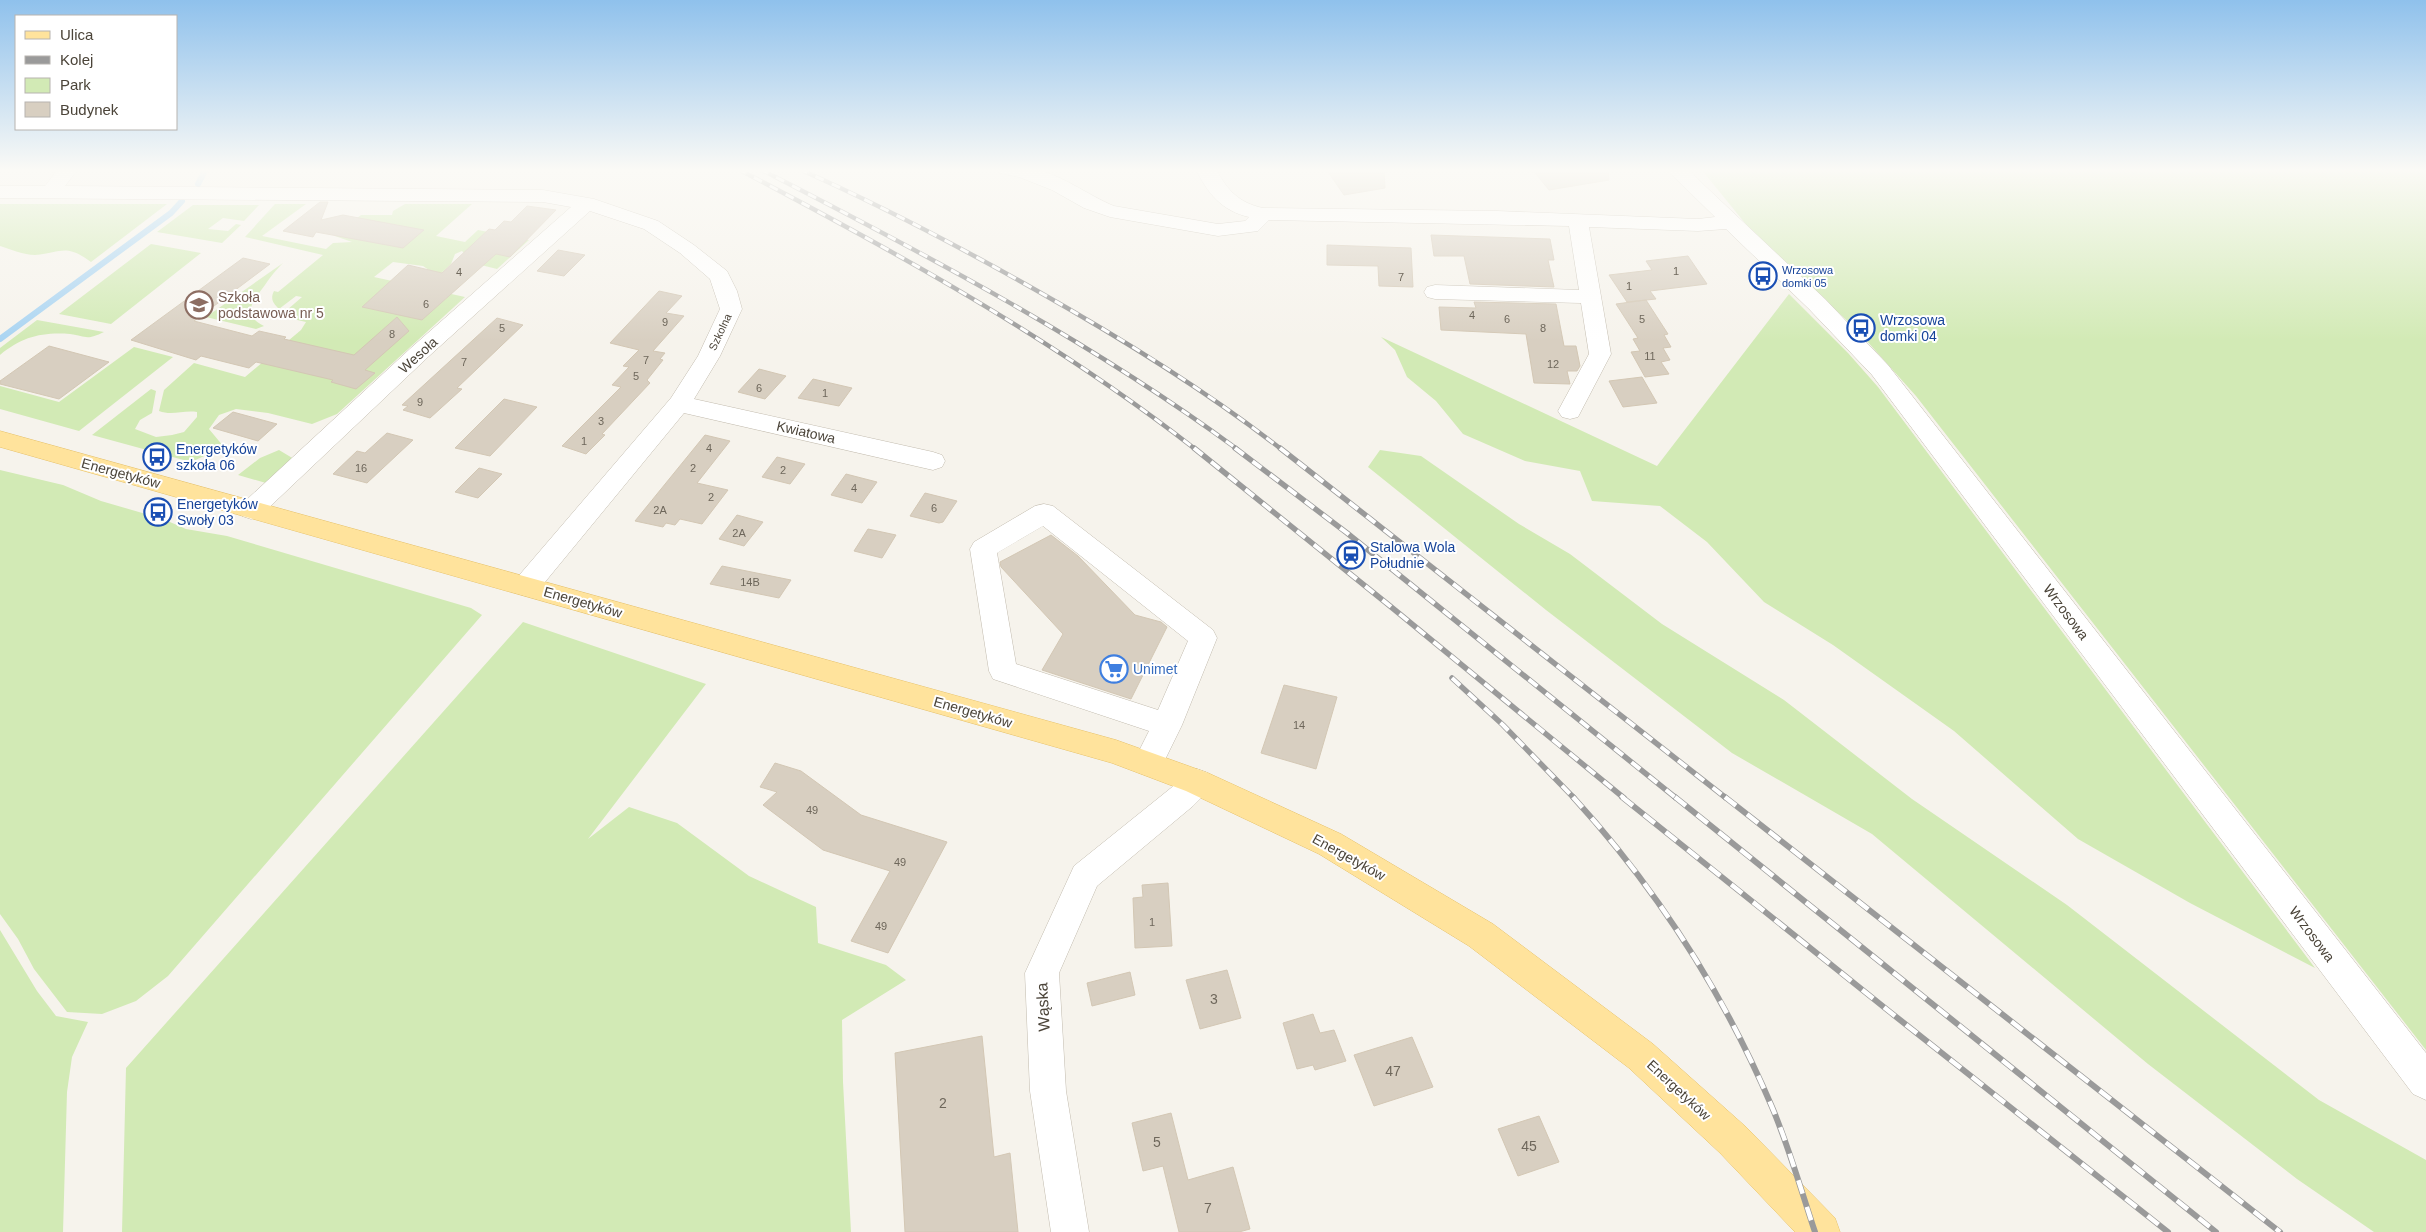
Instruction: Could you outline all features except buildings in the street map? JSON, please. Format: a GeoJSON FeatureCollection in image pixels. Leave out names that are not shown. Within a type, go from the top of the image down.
{"type":"FeatureCollection","features":[{"type":"Feature","properties":{"kind":"main road","name":"Energetyków"},"geometry":{"type":"LineString","coordinates":[[0,439],[1060,736],[1148,763],[1197,782],[1330,844],[1481,934],[1641,1056],[1733,1140],[1821,1232]]}},
{"type":"Feature","properties":{"kind":"street","name":"Wesoła"},"geometry":{"type":"LineString","coordinates":[[251,510],[420,352],[561,226]]}},
{"type":"Feature","properties":{"kind":"street","name":"Szkolna"},"geometry":{"type":"LineString","coordinates":[[526,586],[679,404],[708,356],[731,309],[719,276],[687,249],[653,226]]}},
{"type":"Feature","properties":{"kind":"street"},"geometry":{"type":"LineString","coordinates":[[1198,226],[1218,230],[1251,226]]}},
{"type":"Feature","properties":{"kind":"street"},"geometry":{"type":"LineString","coordinates":[[1570,411],[1600,354],[1579,226]]}},
{"type":"Feature","properties":{"kind":"street","name":"Wrzosowa"},"geometry":{"type":"LineString","coordinates":[[1736,226],[1835,322],[1880,370],[2426,1082]]}},
{"type":"Feature","properties":{"kind":"street"},"geometry":{"type":"LineString","coordinates":[[1435,292],[1592,297]]}},
{"type":"Feature","properties":{"kind":"street","name":"Kwiatowa"},"geometry":{"type":"LineString","coordinates":[[679,404],[933,461]]}},
{"type":"Feature","properties":{"kind":"street"},"geometry":{"type":"LineString","coordinates":[[1148,763],[1167,725],[1203,638],[1044,513],[983,549],[1003,672],[1167,725]]}},
{"type":"Feature","properties":{"kind":"street","name":"Wąska"},"geometry":{"type":"LineString","coordinates":[[1070,1232],[1048,1091],[1042,973],[1085,876],[1182,797],[1197,782]]}},
{"type":"Feature","properties":{"kind":"green space"},"geometry":{"type":"Polygon","coordinates":[[[0,226],[138,226],[91,262],[69,251],[31,255],[0,246],[0,226]]]}},
{"type":"Feature","properties":{"kind":"green space"},"geometry":{"type":"Polygon","coordinates":[[[164,226],[211,226],[208,229],[228,231],[233,226],[239,226],[222,243],[157,232],[164,226]]]}},
{"type":"Feature","properties":{"kind":"green space"},"geometry":{"type":"Polygon","coordinates":[[[255,226],[275,226],[262,236],[326,249],[333,243],[352,242],[335,236],[347,226],[447,226],[436,236],[465,242],[478,230],[529,240],[497,269],[465,261],[467,256],[462,251],[455,254],[451,264],[438,276],[423,266],[393,262],[374,277],[465,297],[337,414],[312,424],[268,413],[236,409],[219,415],[209,429],[224,447],[191,462],[92,435],[151,389],[156,391],[152,413],[140,420],[135,429],[156,437],[184,432],[197,417],[197,412],[168,413],[159,411],[164,390],[194,363],[245,377],[301,330],[306,322],[280,316],[302,297],[296,296],[279,309],[275,305],[272,296],[274,291],[278,292],[323,255],[245,237],[255,226]]]}},
{"type":"Feature","properties":{"kind":"green space"},"geometry":{"type":"Polygon","coordinates":[[[1748,226],[2426,226],[2426,1050],[1916,396],[1857,330],[1748,226]]]}},
{"type":"Feature","properties":{"kind":"green space"},"geometry":{"type":"Polygon","coordinates":[[[151,244],[201,253],[111,324],[59,314],[151,244]]]}},
{"type":"Feature","properties":{"kind":"green space"},"geometry":{"type":"Polygon","coordinates":[[[283,263],[269,279],[251,306],[252,316],[264,326],[256,329],[206,317],[283,263]]]}},
{"type":"Feature","properties":{"kind":"green space"},"geometry":{"type":"Polygon","coordinates":[[[1789,294],[1848,353],[1878,387],[2315,968],[2190,903],[2078,839],[1954,731],[1833,645],[1764,602],[1707,542],[1660,506],[1592,501],[1580,471],[1525,461],[1463,434],[1436,401],[1407,377],[1395,350],[1381,337],[1657,466],[1789,294]]]}},
{"type":"Feature","properties":{"kind":"green space"},"geometry":{"type":"Polygon","coordinates":[[[37,320],[104,332],[90,337],[70,334],[41,335],[24,340],[0,355],[0,348],[37,320]]]}},
{"type":"Feature","properties":{"kind":"green space"},"geometry":{"type":"Polygon","coordinates":[[[134,347],[173,357],[79,431],[0,409],[0,386],[59,402],[134,347]]]}},
{"type":"Feature","properties":{"kind":"green space"},"geometry":{"type":"Polygon","coordinates":[[[279,450],[294,459],[266,483],[238,475],[260,458],[279,450]]]}},
{"type":"Feature","properties":{"kind":"green space"},"geometry":{"type":"Polygon","coordinates":[[[1380,450],[1421,456],[1519,524],[1570,554],[1662,624],[1784,700],[1912,799],[2067,905],[2319,1100],[2426,1160],[2426,1232],[2374,1232],[2297,1179],[2148,1064],[1872,834],[1732,753],[1546,610],[1368,467],[1380,450]]]}},
{"type":"Feature","properties":{"kind":"green space"},"geometry":{"type":"Polygon","coordinates":[[[0,470],[63,485],[101,501],[163,519],[186,529],[227,536],[471,608],[482,615],[168,976],[136,1001],[102,1014],[67,1012],[34,969],[18,939],[0,914],[0,470]]]}},
{"type":"Feature","properties":{"kind":"green space"},"geometry":{"type":"Polygon","coordinates":[[[523,622],[706,684],[588,839],[629,807],[677,823],[749,876],[816,907],[818,943],[886,965],[906,980],[842,1020],[843,1082],[851,1232],[122,1232],[126,1068],[523,622]]]}},
{"type":"Feature","properties":{"kind":"green space"},"geometry":{"type":"Polygon","coordinates":[[[0,930],[37,991],[56,1016],[88,1022],[72,1057],[67,1092],[63,1232],[0,1232],[0,930]]]}},
{"type":"Feature","properties":{"kind":"waterway"},"geometry":{"type":"LineString","coordinates":[[0,339],[153,226]]}},
{"type":"Feature","properties":{"kind":"railway"},"geometry":{"type":"LineString","coordinates":[[846,226],[915,265],[1030,334],[1141,409],[1195,449]]}},
{"type":"Feature","properties":{"kind":"railway"},"geometry":{"type":"LineString","coordinates":[[870,226],[1064,334],[1180,409],[1237,449]]}},
{"type":"Feature","properties":{"kind":"railway"},"geometry":{"type":"LineString","coordinates":[[919,226],[1066,307],[1129,345],[1222,405],[1281,449]]}},
{"type":"Feature","properties":{"kind":"railway"},"geometry":{"type":"LineString","coordinates":[[1194,448],[1624,798]]}},
{"type":"Feature","properties":{"kind":"railway"},"geometry":{"type":"LineString","coordinates":[[1235,448],[1347,533],[1676,798]]}},
{"type":"Feature","properties":{"kind":"railway"},"geometry":{"type":"LineString","coordinates":[[1280,448],[1726,798]]}},
{"type":"Feature","properties":{"kind":"railway"},"geometry":{"type":"LineString","coordinates":[[1452,678],[1503,725],[1574,798]]}},
{"type":"Feature","properties":{"kind":"railway"},"geometry":{"type":"LineString","coordinates":[[1573,797],[1633,868],[1686,943],[1710,983],[1753,1064],[1772,1107],[1815,1232]]}},
{"type":"Feature","properties":{"kind":"railway"},"geometry":{"type":"LineString","coordinates":[[1622,797],[2168,1232]]}},
{"type":"Feature","properties":{"kind":"railway"},"geometry":{"type":"LineString","coordinates":[[1675,797],[2216,1232]]}},
{"type":"Feature","properties":{"kind":"railway"},"geometry":{"type":"LineString","coordinates":[[1725,797],[2280,1232]]}},
{"type":"Feature","properties":{"kind":"place","name":"Wrzosowa domki 05"},"geometry":{"type":"Point","coordinates":[1763,276]}},
{"type":"Feature","properties":{"kind":"place","name":"Szkoła podstawowa nr 5"},"geometry":{"type":"Point","coordinates":[199,305]}},
{"type":"Feature","properties":{"kind":"place","name":"Wrzosowa domki 04"},"geometry":{"type":"Point","coordinates":[1861,328]}},
{"type":"Feature","properties":{"kind":"place","name":"Energetyków szkoła 06"},"geometry":{"type":"Point","coordinates":[157,457]}},
{"type":"Feature","properties":{"kind":"place","name":"Energetyków Swoły 03"},"geometry":{"type":"Point","coordinates":[158,512]}},
{"type":"Feature","properties":{"kind":"place","name":"Stalowa Wola Południe"},"geometry":{"type":"Point","coordinates":[1351,555]}},
{"type":"Feature","properties":{"kind":"place","name":"Unimet"},"geometry":{"type":"Point","coordinates":[1114,669]}}]}
